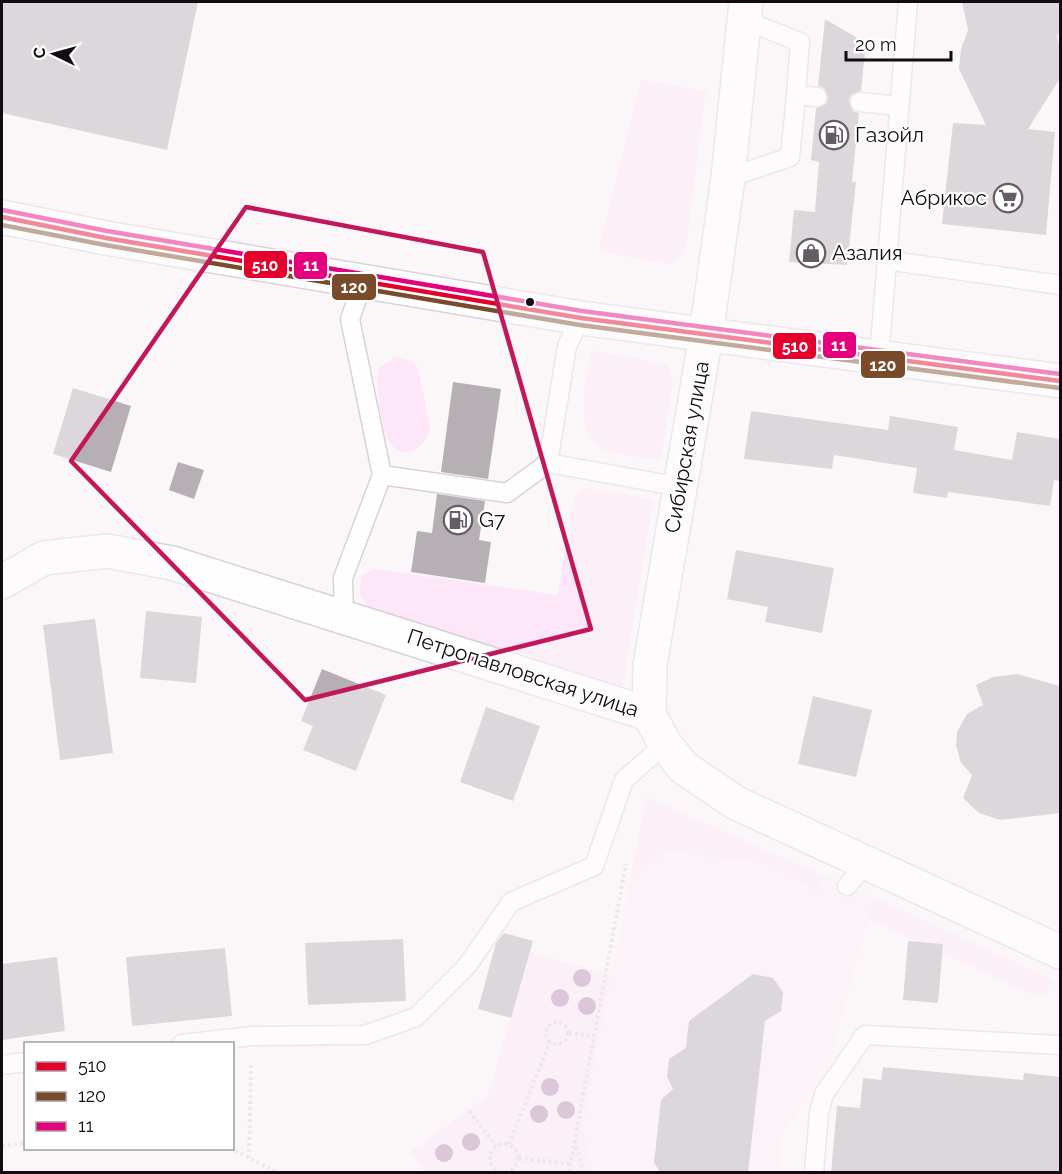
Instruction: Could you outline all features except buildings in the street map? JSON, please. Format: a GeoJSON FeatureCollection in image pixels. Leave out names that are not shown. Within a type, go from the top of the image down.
{"type":"FeatureCollection","features":[{"type":"Feature","properties":{"kind":"main road","name":"Сибирская улица"},"geometry":{"type":"LineString","coordinates":[[649,714],[650,666],[706,335],[728,178],[745,11]]}},
{"type":"Feature","properties":{"kind":"main road"},"geometry":{"type":"LineString","coordinates":[[2,217],[106,238],[581,318],[1060,381]]}},
{"type":"Feature","properties":{"kind":"main road","name":"Петропавловская улица"},"geometry":{"type":"LineString","coordinates":[[2,582],[44,558],[107,551],[172,563],[649,714],[664,744],[683,768],[736,803],[857,874],[1060,952]]}},
{"type":"Feature","properties":{"kind":"lane"},"geometry":{"type":"LineString","coordinates":[[879,358],[908,2]]}},
{"type":"Feature","properties":{"kind":"lane"},"geometry":{"type":"LineString","coordinates":[[728,178],[790,157],[800,42],[745,11]]}},
{"type":"Feature","properties":{"kind":"lane"},"geometry":{"type":"LineString","coordinates":[[796,95],[817,97]]}},
{"type":"Feature","properties":{"kind":"lane"},"geometry":{"type":"LineString","coordinates":[[860,102],[898,106]]}},
{"type":"Feature","properties":{"kind":"lane"},"geometry":{"type":"LineString","coordinates":[[886,260],[1060,285]]}},
{"type":"Feature","properties":{"kind":"lane"},"geometry":{"type":"LineString","coordinates":[[344,616],[343,578],[382,475],[350,319],[364,280]]}},
{"type":"Feature","properties":{"kind":"lane"},"geometry":{"type":"LineString","coordinates":[[382,475],[507,493],[548,463],[567,346],[581,318]]}},
{"type":"Feature","properties":{"kind":"lane"},"geometry":{"type":"LineString","coordinates":[[548,463],[681,487]]}},
{"type":"Feature","properties":{"kind":"lane"},"geometry":{"type":"LineString","coordinates":[[200,1042],[252,1036],[365,1035],[416,1017],[467,966],[511,902],[594,866],[624,780],[664,744]]}},
{"type":"Feature","properties":{"kind":"lane"},"geometry":{"type":"LineString","coordinates":[[814,1173],[819,1113],[824,1094],[865,1035],[1060,1045]]}},
{"type":"Feature","properties":{"kind":"lane"},"geometry":{"type":"LineString","coordinates":[[2,1065],[24,1062]]}},
{"type":"Feature","properties":{"kind":"path"},"geometry":{"type":"LineString","coordinates":[[569,1173],[628,853]]}},
{"type":"Feature","properties":{"kind":"path"},"geometry":{"type":"LineString","coordinates":[[509,1144],[550,1042],[546,1032],[552,1023],[563,1024],[568,1033],[566,1040],[561,1044],[550,1042]]}},
{"type":"Feature","properties":{"kind":"path"},"geometry":{"type":"LineString","coordinates":[[568,1033],[594,1036]]}},
{"type":"Feature","properties":{"kind":"path"},"geometry":{"type":"LineString","coordinates":[[249,1158],[252,1036]]}},
{"type":"Feature","properties":{"kind":"path"},"geometry":{"type":"LineString","coordinates":[[469,1111],[496,1146]]}},
{"type":"Feature","properties":{"kind":"path"},"geometry":{"type":"LineString","coordinates":[[574,1138],[583,1173]]}},
{"type":"Feature","properties":{"kind":"path"},"geometry":{"type":"LineString","coordinates":[[2,1146],[24,1143]]}},
{"type":"Feature","properties":{"kind":"path"},"geometry":{"type":"LineString","coordinates":[[509,1144],[516,1149],[519,1158],[516,1167],[503,1172],[494,1168],[490,1159],[496,1146],[509,1144]]}},
{"type":"Feature","properties":{"kind":"path"},"geometry":{"type":"LineString","coordinates":[[232,1150],[276,1173]]}},
{"type":"Feature","properties":{"kind":"path"},"geometry":{"type":"LineString","coordinates":[[519,1158],[570,1164]]}},
{"type":"Feature","properties":{"kind":"highlighted area"},"geometry":{"type":"Polygon","coordinates":[[[246,207],[483,252],[591,629],[305,700],[71,461],[246,207]]]}},
{"type":"Feature","properties":{"kind":"shaded area"},"geometry":{"type":"Polygon","coordinates":[[[641,79],[706,91],[687,242],[680,259],[670,265],[598,251],[641,79]]]}},
{"type":"Feature","properties":{"kind":"shaded area"},"geometry":{"type":"Polygon","coordinates":[[[590,350],[668,364],[673,382],[661,460],[610,452],[597,445],[590,436],[586,425],[584,399],[590,350]]]}},
{"type":"Feature","properties":{"kind":"shaded area"},"geometry":{"type":"Polygon","coordinates":[[[395,357],[412,361],[418,368],[430,427],[420,446],[409,452],[402,452],[390,443],[384,428],[380,406],[377,383],[379,368],[395,357]]]}},
{"type":"Feature","properties":{"kind":"shaded area"},"geometry":{"type":"Polygon","coordinates":[[[589,488],[654,499],[622,690],[367,606],[360,594],[361,576],[375,569],[558,595],[573,503],[578,492],[589,488]]]}},
{"type":"Feature","properties":{"kind":"shaded area"},"geometry":{"type":"Polygon","coordinates":[[[646,797],[874,897],[829,1066],[782,1135],[779,1172],[424,1172],[410,1152],[488,1095],[530,952],[611,975],[646,797]]]}},
{"type":"Feature","properties":{"kind":"shaded area"},"geometry":{"type":"Polygon","coordinates":[[[646,797],[825,876],[816,894],[781,866],[667,851],[631,876],[646,797]]]}},
{"type":"Feature","properties":{"kind":"shaded area"},"geometry":{"type":"Polygon","coordinates":[[[874,897],[1054,980],[1046,992],[1040,996],[1030,994],[942,953],[943,944],[918,942],[868,919],[874,897]]]}},
{"type":"Feature","properties":{"kind":"shaded area"},"geometry":{"type":"Polygon","coordinates":[[[530,952],[611,975],[582,1130],[593,1172],[424,1172],[410,1152],[488,1095],[530,952]]]}},
{"type":"Feature","properties":{"kind":"transit line","name":"11"},"geometry":{"type":"LineString","coordinates":[[3,210],[107,231],[582,311],[1060,374]]}},
{"type":"Feature","properties":{"kind":"transit line","name":"510"},"geometry":{"type":"LineString","coordinates":[[2,217],[106,238],[581,318],[1060,381]]}},
{"type":"Feature","properties":{"kind":"transit line","name":"120"},"geometry":{"type":"LineString","coordinates":[[2,225],[105,245],[580,325],[1059,388]]}},
{"type":"Feature","properties":{"kind":"place","name":"Газойл"},"geometry":{"type":"Point","coordinates":[834,135]}},
{"type":"Feature","properties":{"kind":"place","name":"Абрикос"},"geometry":{"type":"Point","coordinates":[1008,198]}},
{"type":"Feature","properties":{"kind":"place","name":"Азалия"},"geometry":{"type":"Point","coordinates":[811,253]}},
{"type":"Feature","properties":{"kind":"place","name":"G7"},"geometry":{"type":"Point","coordinates":[458,520]}}]}
